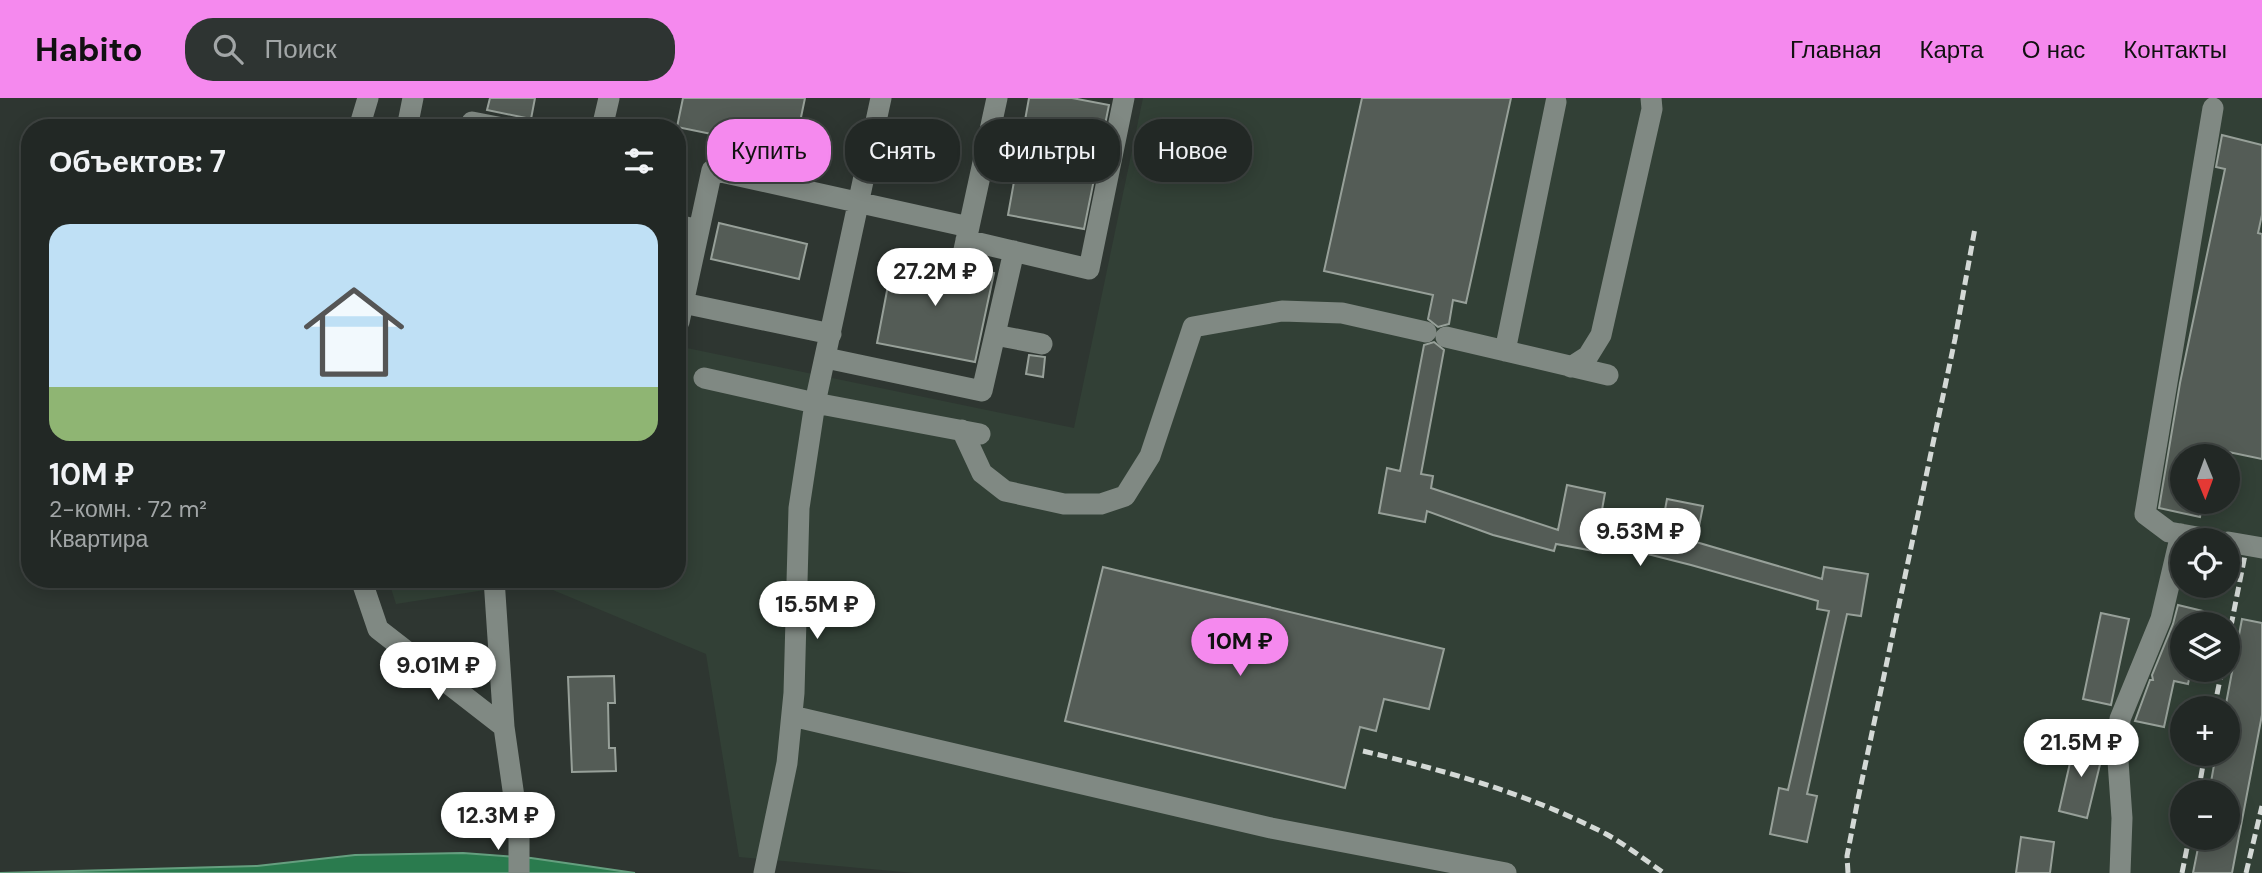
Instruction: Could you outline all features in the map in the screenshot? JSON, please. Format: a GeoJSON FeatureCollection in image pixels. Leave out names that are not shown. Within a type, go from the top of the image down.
{"type":"FeatureCollection","features":[{"type":"Feature","properties":{"kind":"street"},"geometry":{"type":"LineString","coordinates":[[362,119],[368,98]]}},
{"type":"Feature","properties":{"kind":"street"},"geometry":{"type":"LineString","coordinates":[[409,119],[413,98]]}},
{"type":"Feature","properties":{"kind":"street"},"geometry":{"type":"LineString","coordinates":[[604,119],[609,98]]}},
{"type":"Feature","properties":{"kind":"street"},"geometry":{"type":"LineString","coordinates":[[764,871],[787,763],[792,716],[799,508],[815,404],[881,98]]}},
{"type":"Feature","properties":{"kind":"street"},"geometry":{"type":"LineString","coordinates":[[966,242],[997,98]]}},
{"type":"Feature","properties":{"kind":"street"},"geometry":{"type":"LineString","coordinates":[[686,290],[712,170],[858,204],[966,242],[1088,269],[1124,98]]}},
{"type":"Feature","properties":{"kind":"street"},"geometry":{"type":"LineString","coordinates":[[1571,367],[1588,356],[1601,335],[1652,109],[1651,98]]}},
{"type":"Feature","properties":{"kind":"street"},"geometry":{"type":"LineString","coordinates":[[1505,351],[1556,102]]}},
{"type":"Feature","properties":{"kind":"street"},"geometry":{"type":"LineString","coordinates":[[2170,532],[2145,514],[2214,108]]}},
{"type":"Feature","properties":{"kind":"street"},"geometry":{"type":"LineString","coordinates":[[686,227],[699,230]]}},
{"type":"Feature","properties":{"kind":"street"},"geometry":{"type":"LineString","coordinates":[[826,358],[982,391],[1014,251]]}},
{"type":"Feature","properties":{"kind":"street"},"geometry":{"type":"LineString","coordinates":[[704,378],[815,404],[971,432],[982,473],[1005,491],[1064,504],[1101,504],[1125,496],[1150,456],[1193,327],[1282,311],[1342,313],[1608,375]]}},
{"type":"Feature","properties":{"kind":"street"},"geometry":{"type":"LineString","coordinates":[[686,314],[831,334]]}},
{"type":"Feature","properties":{"kind":"street"},"geometry":{"type":"LineString","coordinates":[[995,335],[1042,344]]}},
{"type":"Feature","properties":{"kind":"street"},"geometry":{"type":"LineString","coordinates":[[2240,544],[2262,548]]}},
{"type":"Feature","properties":{"kind":"street"},"geometry":{"type":"LineString","coordinates":[[2120,873],[2120,719],[2161,619],[2170,581]]}},
{"type":"Feature","properties":{"kind":"street"},"geometry":{"type":"LineString","coordinates":[[363,588],[378,629],[504,727]]}},
{"type":"Feature","properties":{"kind":"street"},"geometry":{"type":"LineString","coordinates":[[495,588],[504,727],[519,832],[519,873]]}},
{"type":"Feature","properties":{"kind":"street"},"geometry":{"type":"LineString","coordinates":[[792,716],[1271,828],[1506,873]]}},
{"type":"Feature","properties":{"kind":"shaded area"},"geometry":{"type":"Polygon","coordinates":[[[1143,98],[2262,98],[2262,873],[914,873],[739,857],[706,654],[548,588],[686,588],[686,348],[1074,428],[1134,141],[1134,182],[1252,182],[1252,119],[1139,119],[1143,98]]]}},
{"type":"Feature","properties":{"kind":"shaded area"},"geometry":{"type":"Polygon","coordinates":[[[391,588],[498,588],[396,604],[391,588]]]}},
{"type":"Feature","properties":{"kind":"shaded area"},"geometry":{"type":"Polygon","coordinates":[[[463,853],[531,858],[635,873],[0,873],[257,866],[355,855],[463,853]]]}},
{"type":"Feature","properties":{"kind":"building"},"geometry":{"type":"Polygon","coordinates":[[[490,98],[535,98],[531,119],[487,110],[490,98]]]}},
{"type":"Feature","properties":{"kind":"building"},"geometry":{"type":"Polygon","coordinates":[[[683,98],[805,98],[801,119],[707,119],[707,133],[686,129],[686,119],[679,119],[683,98]]]}},
{"type":"Feature","properties":{"kind":"building"},"geometry":{"type":"Polygon","coordinates":[[[1029,98],[1072,98],[1109,105],[1106,119],[1025,119],[1029,98]]]}},
{"type":"Feature","properties":{"kind":"building"},"geometry":{"type":"Polygon","coordinates":[[[1362,98],[1511,98],[1466,303],[1453,300],[1449,324],[1438,327],[1428,319],[1433,295],[1324,271],[1362,98]]]}},
{"type":"Feature","properties":{"kind":"building"},"geometry":{"type":"Polygon","coordinates":[[[2222,135],[2262,145],[2262,215],[2258,233],[2262,234],[2262,459],[2240,454],[2240,444],[2170,444],[2170,510],[2159,508],[2180,383],[2225,169],[2216,167],[2222,135]]]}},
{"type":"Feature","properties":{"kind":"building"},"geometry":{"type":"Polygon","coordinates":[[[1014,182],[1093,182],[1084,229],[1008,215],[1014,182]]]}},
{"type":"Feature","properties":{"kind":"building"},"geometry":{"type":"Polygon","coordinates":[[[719,223],[807,244],[799,279],[711,259],[719,223]]]}},
{"type":"Feature","properties":{"kind":"building"},"geometry":{"type":"Polygon","coordinates":[[[894,254],[950,264],[960,272],[971,268],[994,273],[975,362],[877,343],[894,254]]]}},
{"type":"Feature","properties":{"kind":"building"},"geometry":{"type":"Polygon","coordinates":[[[1434,342],[1444,350],[1421,474],[1433,476],[1431,488],[1558,530],[1567,485],[1605,493],[1600,521],[1660,537],[1667,499],[1703,506],[1696,542],[1822,579],[1824,567],[1868,574],[1861,616],[1847,614],[1807,794],[1817,796],[1807,842],[1770,834],[1779,788],[1788,790],[1829,611],[1817,609],[1818,601],[1596,541],[1594,551],[1556,544],[1554,551],[1493,535],[1427,511],[1425,522],[1379,513],[1387,468],[1400,471],[1424,345],[1434,342]]]}},
{"type":"Feature","properties":{"kind":"building"},"geometry":{"type":"Polygon","coordinates":[[[1029,355],[1045,357],[1043,377],[1026,374],[1029,355]]]}},
{"type":"Feature","properties":{"kind":"building"},"geometry":{"type":"Polygon","coordinates":[[[1103,567],[1444,649],[1429,709],[1384,699],[1376,731],[1360,727],[1345,788],[1065,721],[1103,567]]]}},
{"type":"Feature","properties":{"kind":"building"},"geometry":{"type":"Polygon","coordinates":[[[2178,605],[2203,611],[2203,612],[2176,612],[2178,605]]]}},
{"type":"Feature","properties":{"kind":"building"},"geometry":{"type":"Polygon","coordinates":[[[2101,613],[2129,619],[2111,705],[2083,699],[2101,613]]]}},
{"type":"Feature","properties":{"kind":"building"},"geometry":{"type":"Polygon","coordinates":[[[2242,619],[2262,623],[2262,715],[2240,831],[2240,780],[2211,780],[2214,766],[2240,766],[2240,696],[2227,696],[2230,682],[2240,682],[2242,619]]]}},
{"type":"Feature","properties":{"kind":"building"},"geometry":{"type":"Polygon","coordinates":[[[2170,631],[2170,682],[2174,682],[2164,727],[2135,721],[2150,680],[2153,680],[2152,675],[2170,631]]]}},
{"type":"Feature","properties":{"kind":"building"},"geometry":{"type":"Polygon","coordinates":[[[614,676],[615,703],[608,703],[609,748],[615,748],[616,771],[572,772],[568,677],[614,676]]]}},
{"type":"Feature","properties":{"kind":"building"},"geometry":{"type":"Polygon","coordinates":[[[2075,741],[2104,748],[2087,818],[2059,811],[2075,741]]]}},
{"type":"Feature","properties":{"kind":"building"},"geometry":{"type":"Polygon","coordinates":[[[2021,837],[2054,842],[2050,873],[2016,873],[2021,837]]]}},
{"type":"Feature","properties":{"kind":"building"},"geometry":{"type":"Polygon","coordinates":[[[2198,850],[2236,850],[2232,873],[2193,873],[2198,850]]]}},
{"type":"Feature","properties":{"kind":"railway"},"geometry":{"type":"LineString","coordinates":[[1848,873],[1847,856],[1858,799],[1955,339],[1975,228]]}},
{"type":"Feature","properties":{"kind":"railway"},"geometry":{"type":"LineString","coordinates":[[2234,612],[2245,555]]}},
{"type":"Feature","properties":{"kind":"railway"},"geometry":{"type":"LineString","coordinates":[[2217,696],[2220,682]]}},
{"type":"Feature","properties":{"kind":"railway"},"geometry":{"type":"LineString","coordinates":[[1363,751],[1456,776],[1547,807],[1606,834],[1664,873]]}},
{"type":"Feature","properties":{"kind":"railway"},"geometry":{"type":"LineString","coordinates":[[2200,780],[2203,766]]}},
{"type":"Feature","properties":{"kind":"railway"},"geometry":{"type":"LineString","coordinates":[[2246,873],[2262,806]]}},
{"type":"Feature","properties":{"kind":"railway"},"geometry":{"type":"LineString","coordinates":[[2182,873],[2187,850]]}}]}
